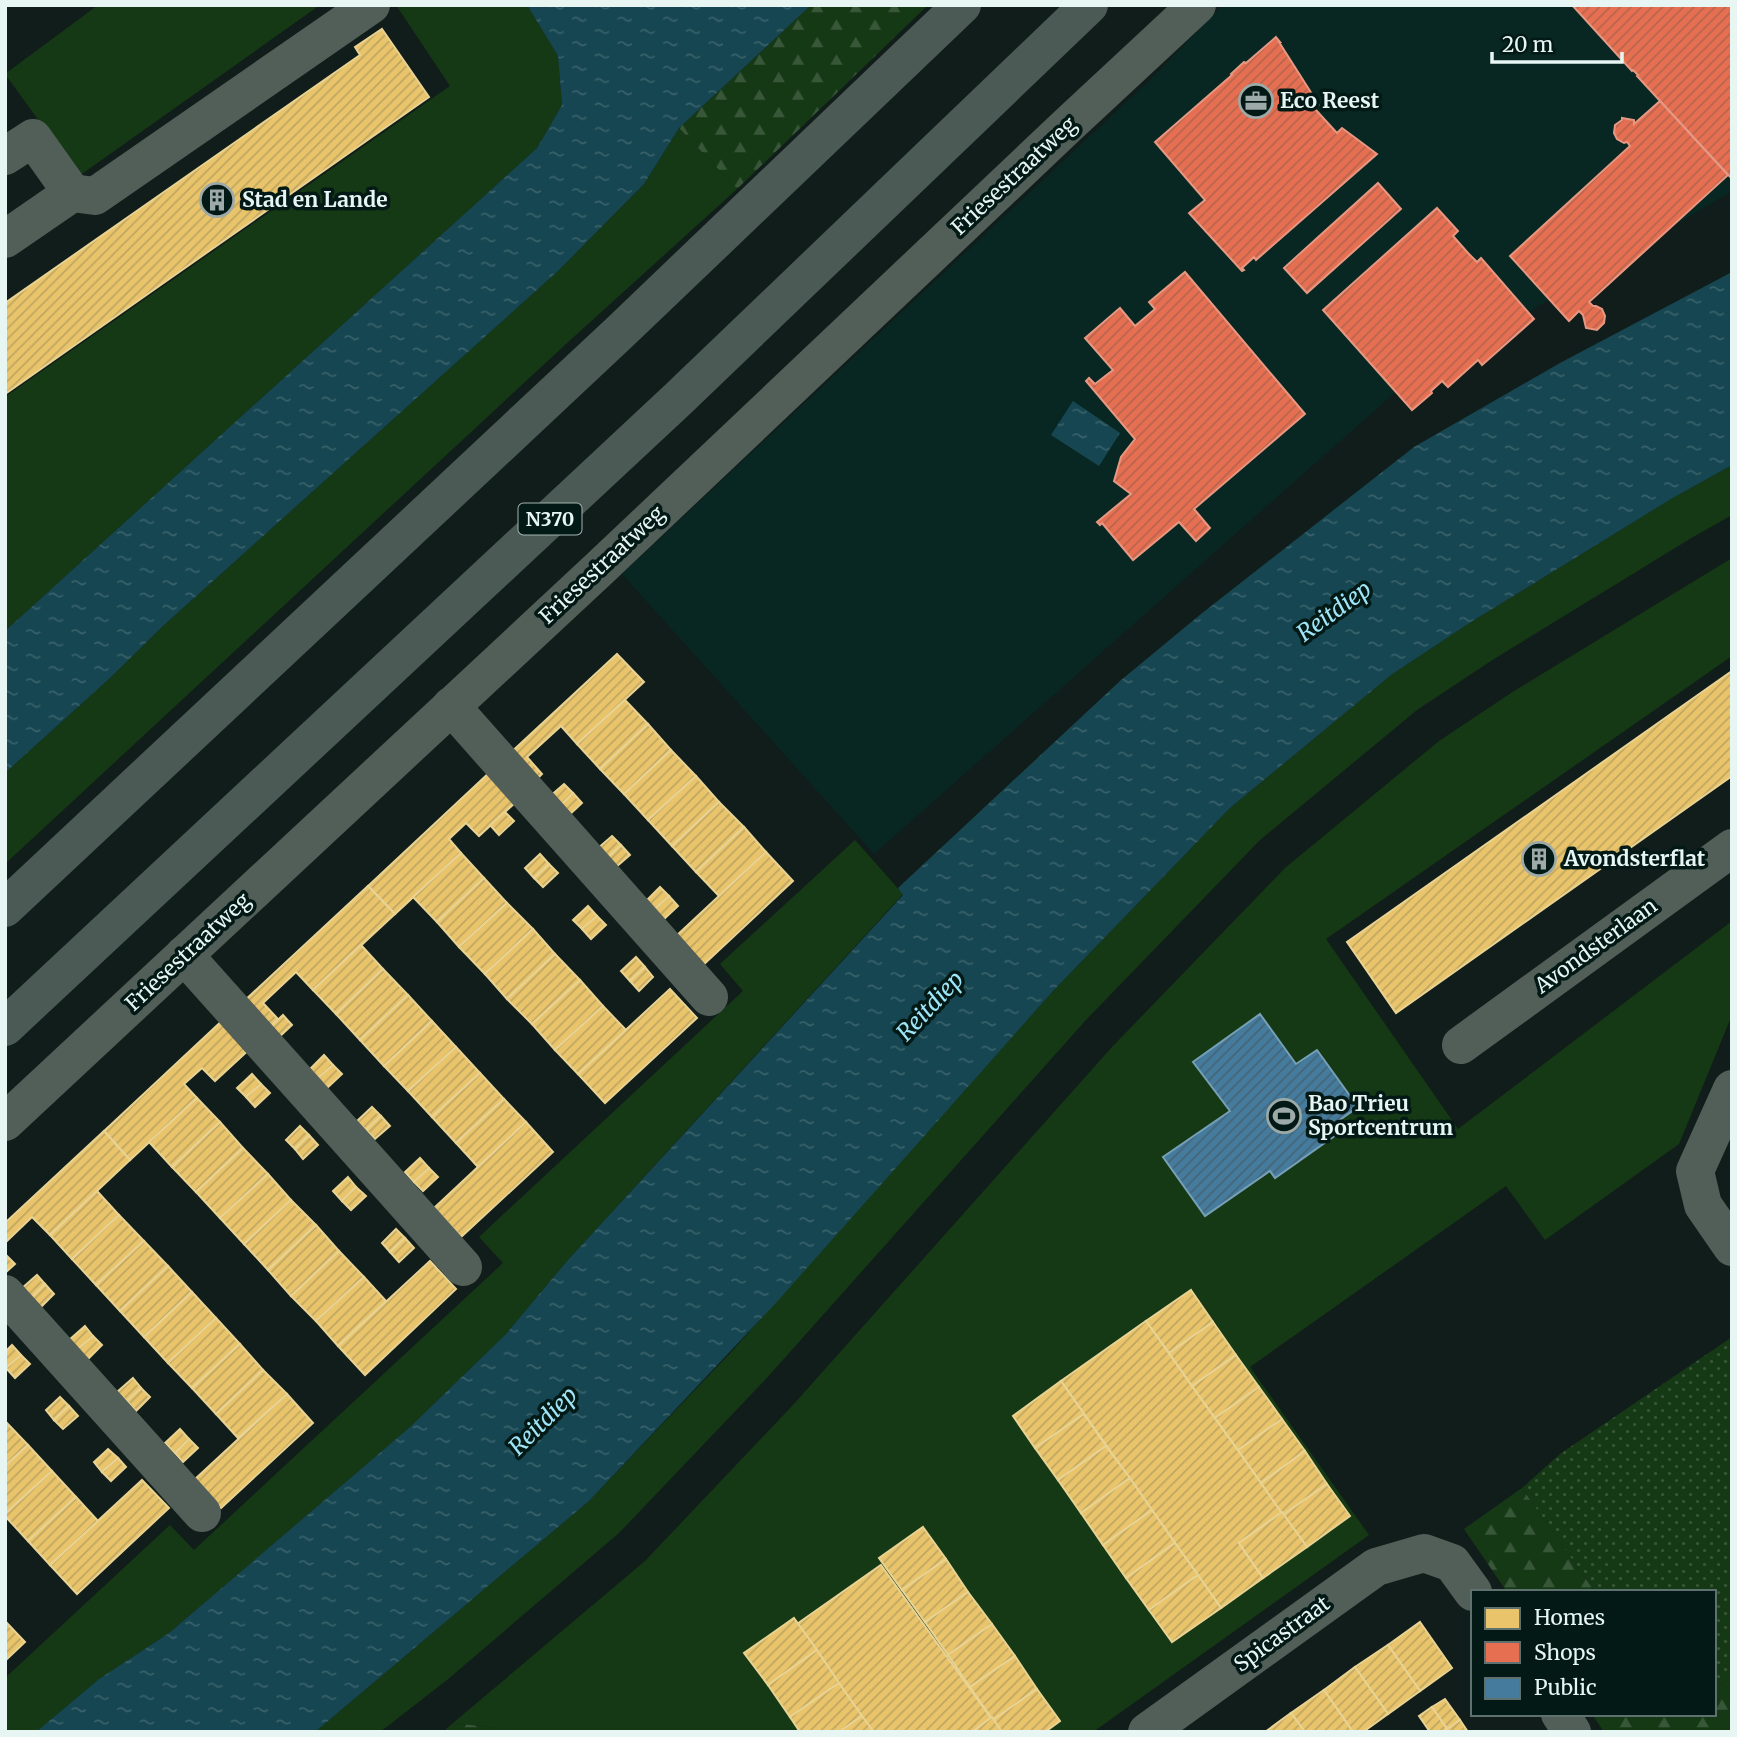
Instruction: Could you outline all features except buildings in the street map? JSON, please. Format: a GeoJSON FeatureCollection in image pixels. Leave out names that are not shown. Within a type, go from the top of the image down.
{"type":"FeatureCollection","features":[{"type":"Feature","properties":{"kind":"highway"},"geometry":{"type":"LineString","coordinates":[[5,908],[620,332],[962,5]]}},
{"type":"Feature","properties":{"kind":"highway","name":"N370"},"geometry":{"type":"LineString","coordinates":[[5,1027],[677,400],[1089,5]]}},
{"type":"Feature","properties":{"kind":"street"},"geometry":{"type":"LineString","coordinates":[[5,239],[72,193],[95,196],[371,5]]}},
{"type":"Feature","properties":{"kind":"street","name":"Friesestraatweg"},"geometry":{"type":"LineString","coordinates":[[5,1122],[599,569],[1197,5]]}},
{"type":"Feature","properties":{"kind":"street"},"geometry":{"type":"LineString","coordinates":[[5,156],[33,138],[72,193]]}},
{"type":"Feature","properties":{"kind":"street"},"geometry":{"type":"LineString","coordinates":[[451,706],[709,997]]}},
{"type":"Feature","properties":{"kind":"street","name":"Avondsterlaan"},"geometry":{"type":"LineString","coordinates":[[1461,1045],[1732,848]]}},
{"type":"Feature","properties":{"kind":"street"},"geometry":{"type":"LineString","coordinates":[[184,955],[463,1267]]}},
{"type":"Feature","properties":{"kind":"street"},"geometry":{"type":"LineString","coordinates":[[1732,1089],[1695,1171],[1703,1205],[1732,1247]]}},
{"type":"Feature","properties":{"kind":"street"},"geometry":{"type":"LineString","coordinates":[[5,1294],[202,1513]]}},
{"type":"Feature","properties":{"kind":"street","name":"Spicastraat"},"geometry":{"type":"LineString","coordinates":[[1147,1732],[1376,1566],[1424,1553],[1452,1563],[1472,1590]]}},
{"type":"Feature","properties":{"kind":"street"},"geometry":{"type":"LineString","coordinates":[[1561,1716],[1572,1732]]}},
{"type":"Feature","properties":{"kind":"shaded area"},"geometry":{"type":"Polygon","coordinates":[[[1223,5],[1732,5],[1732,191],[1399,389],[874,854],[622,574],[1153,77],[1223,5]]]}},
{"type":"Feature","properties":{"kind":"green space"},"geometry":{"type":"Polygon","coordinates":[[[98,5],[320,5],[79,176],[5,74],[98,5]]]}},
{"type":"Feature","properties":{"kind":"green space"},"geometry":{"type":"Polygon","coordinates":[[[396,5],[527,5],[558,56],[562,105],[537,148],[5,631],[5,397],[450,86],[396,5]]]}},
{"type":"Feature","properties":{"kind":"green space"},"geometry":{"type":"Polygon","coordinates":[[[811,5],[928,5],[737,189],[679,128],[811,5]]]}},
{"type":"Feature","properties":{"kind":"green space"},"geometry":{"type":"Polygon","coordinates":[[[679,128],[737,189],[5,864],[5,773],[163,626],[558,271],[644,184],[679,128]]]}},
{"type":"Feature","properties":{"kind":"green space"},"geometry":{"type":"Polygon","coordinates":[[[1732,465],[1732,515],[1494,659],[1417,710],[1260,840],[1085,1021],[765,1380],[619,1533],[447,1680],[380,1732],[315,1732],[589,1501],[733,1350],[1053,991],[1230,808],[1391,675],[1471,622],[1671,499],[1732,465]]]}},
{"type":"Feature","properties":{"kind":"green space"},"geometry":{"type":"Polygon","coordinates":[[[1732,558],[1732,656],[1326,939],[1458,1129],[1732,921],[1732,1015],[1679,1144],[1545,1240],[1506,1186],[1250,1367],[1369,1535],[1093,1732],[501,1732],[498,1728],[453,1723],[645,1561],[793,1405],[1112,1047],[1285,868],[1439,741],[1514,691],[1732,558]]]}},
{"type":"Feature","properties":{"kind":"green space"},"geometry":{"type":"Polygon","coordinates":[[[855,840],[903,894],[567,1261],[505,1335],[410,1427],[169,1633],[99,1679],[36,1732],[5,1732],[5,1678],[170,1525],[194,1550],[503,1263],[479,1237],[743,991],[720,964],[855,840]]]}},
{"type":"Feature","properties":{"kind":"green space"},"geometry":{"type":"Polygon","coordinates":[[[1732,1337],[1732,1677],[1716,1688],[1716,1590],[1594,1590],[1522,1488],[1560,1454],[1732,1337]]]}},
{"type":"Feature","properties":{"kind":"green space"},"geometry":{"type":"Polygon","coordinates":[[[1522,1488],[1594,1590],[1506,1590],[1464,1529],[1522,1488]]]}},
{"type":"Feature","properties":{"kind":"green space"},"geometry":{"type":"Polygon","coordinates":[[[1732,1677],[1732,1732],[1604,1732],[1593,1716],[1716,1716],[1716,1688],[1732,1677]]]}},
{"type":"Feature","properties":{"kind":"green space"},"geometry":{"type":"Polygon","coordinates":[[[453,1723],[498,1728],[501,1732],[443,1732],[453,1723]]]}},
{"type":"Feature","properties":{"kind":"water"},"geometry":{"type":"Polygon","coordinates":[[[527,5],[811,5],[679,128],[644,184],[558,271],[163,626],[5,773],[5,631],[537,148],[562,105],[558,56],[527,5]]]}},
{"type":"Feature","properties":{"kind":"water","name":"Reitdiep"},"geometry":{"type":"Polygon","coordinates":[[[1732,272],[1732,465],[1671,499],[1471,622],[1391,675],[1230,808],[1053,991],[774,1305],[589,1501],[315,1732],[36,1732],[99,1679],[169,1633],[410,1427],[505,1335],[567,1261],[903,895],[898,888],[1120,681],[1414,447],[1560,363],[1732,272]]]}},
{"type":"Feature","properties":{"kind":"water"},"geometry":{"type":"Polygon","coordinates":[[[1073,401],[1120,433],[1099,466],[1051,435],[1073,401]]]}},
{"type":"Feature","properties":{"kind":"place","name":"Eco Reest"},"geometry":{"type":"Point","coordinates":[1256,101]}},
{"type":"Feature","properties":{"kind":"place","name":"Stad en Lande"},"geometry":{"type":"Point","coordinates":[217,200]}},
{"type":"Feature","properties":{"kind":"place","name":"Avondsterflat"},"geometry":{"type":"Point","coordinates":[1539,859]}},
{"type":"Feature","properties":{"kind":"place","name":"Bao Trieu Sportcentrum"},"geometry":{"type":"Point","coordinates":[1284,1116]}}]}
